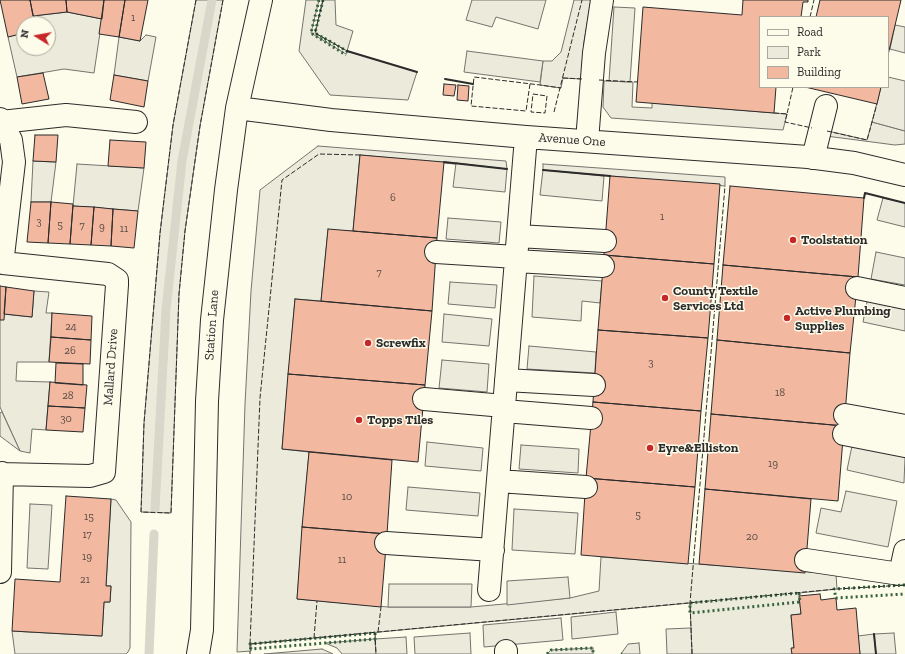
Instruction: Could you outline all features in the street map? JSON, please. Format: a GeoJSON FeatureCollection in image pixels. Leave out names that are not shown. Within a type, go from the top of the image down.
{"type":"FeatureCollection","features":[{"type":"Feature","properties":{"kind":"street","name":"Station Lane"},"geometry":{"type":"LineString","coordinates":[[198,654],[202,630],[207,401],[212,320],[226,190],[238,108],[260,0]]}},
{"type":"Feature","properties":{"kind":"street"},"geometry":{"type":"LineString","coordinates":[[587,141],[594,53],[602,0]]}},
{"type":"Feature","properties":{"kind":"street"},"geometry":{"type":"LineString","coordinates":[[813,158],[826,106]]}},
{"type":"Feature","properties":{"kind":"street","name":"Avenue One"},"geometry":{"type":"LineString","coordinates":[[238,108],[332,120],[526,137],[813,158],[860,164],[905,175]]}},
{"type":"Feature","properties":{"kind":"street"},"geometry":{"type":"LineString","coordinates":[[1,121],[66,115],[136,122]]}},
{"type":"Feature","properties":{"kind":"street","name":"Mallard Drive"},"geometry":{"type":"LineString","coordinates":[[1,121],[11,140],[14,162],[2,256],[3,263],[108,274],[117,280],[104,472],[90,476],[1,473]]}},
{"type":"Feature","properties":{"kind":"street"},"geometry":{"type":"LineString","coordinates":[[489,590],[526,137]]}},
{"type":"Feature","properties":{"kind":"street"},"geometry":{"type":"LineString","coordinates":[[518,236],[605,241]]}},
{"type":"Feature","properties":{"kind":"street"},"geometry":{"type":"LineString","coordinates":[[436,252],[603,266]]}},
{"type":"Feature","properties":{"kind":"street"},"geometry":{"type":"LineString","coordinates":[[857,288],[905,298]]}},
{"type":"Feature","properties":{"kind":"street"},"geometry":{"type":"LineString","coordinates":[[506,380],[594,385]]}},
{"type":"Feature","properties":{"kind":"street"},"geometry":{"type":"LineString","coordinates":[[424,399],[591,418]]}},
{"type":"Feature","properties":{"kind":"street"},"geometry":{"type":"LineString","coordinates":[[905,426],[844,424],[905,446]]}},
{"type":"Feature","properties":{"kind":"street"},"geometry":{"type":"LineString","coordinates":[[0,572],[1,473]]}},
{"type":"Feature","properties":{"kind":"street"},"geometry":{"type":"LineString","coordinates":[[498,482],[586,487]]}},
{"type":"Feature","properties":{"kind":"street"},"geometry":{"type":"LineString","coordinates":[[386,543],[493,550]]}},
{"type":"Feature","properties":{"kind":"street"},"geometry":{"type":"LineString","coordinates":[[806,560],[900,574],[905,551]]}},
{"type":"Feature","properties":{"kind":"green space"},"geometry":{"type":"Polygon","coordinates":[[[196,0],[223,0],[200,126],[185,231],[179,294],[171,513],[141,512],[144,423],[160,233],[173,125],[196,0]]]}},
{"type":"Feature","properties":{"kind":"green space"},"geometry":{"type":"Polygon","coordinates":[[[306,0],[319,0],[311,33],[346,54],[347,51],[417,72],[408,100],[330,95],[299,51],[306,0]]]}},
{"type":"Feature","properties":{"kind":"green space"},"geometry":{"type":"Polygon","coordinates":[[[323,0],[335,0],[336,25],[353,31],[347,51],[315,33],[323,0]]]}},
{"type":"Feature","properties":{"kind":"green space"},"geometry":{"type":"Polygon","coordinates":[[[574,0],[591,0],[584,42],[581,79],[563,78],[561,88],[540,85],[543,61],[552,61],[561,52],[574,0]]]}},
{"type":"Feature","properties":{"kind":"green space"},"geometry":{"type":"Polygon","coordinates":[[[67,12],[102,19],[94,73],[64,69],[17,77],[8,37],[16,35],[16,56],[56,56],[56,16],[33,16],[67,12]]]}},
{"type":"Feature","properties":{"kind":"green space"},"geometry":{"type":"Polygon","coordinates":[[[146,35],[156,37],[148,81],[114,75],[119,37],[140,41],[146,35]]]}},
{"type":"Feature","properties":{"kind":"green space"},"geometry":{"type":"Polygon","coordinates":[[[604,81],[633,82],[632,107],[652,108],[652,103],[787,114],[783,130],[611,118],[603,107],[604,81]]]}},
{"type":"Feature","properties":{"kind":"green space"},"geometry":{"type":"Polygon","coordinates":[[[872,122],[905,131],[905,144],[895,145],[826,136],[828,131],[867,140],[872,122]]]}},
{"type":"Feature","properties":{"kind":"green space"},"geometry":{"type":"Polygon","coordinates":[[[318,146],[506,161],[507,169],[360,155],[353,231],[328,230],[321,301],[295,299],[282,449],[309,452],[297,599],[388,607],[471,607],[570,598],[599,591],[601,557],[836,574],[837,589],[799,593],[801,614],[791,615],[794,648],[792,648],[792,654],[692,654],[690,603],[251,644],[251,651],[237,652],[245,404],[251,291],[260,190],[318,146]]]}},
{"type":"Feature","properties":{"kind":"green space"},"geometry":{"type":"Polygon","coordinates":[[[33,161],[56,162],[51,202],[31,202],[33,161]]]}},
{"type":"Feature","properties":{"kind":"green space"},"geometry":{"type":"Polygon","coordinates":[[[77,164],[144,168],[138,211],[73,206],[77,164]]]}},
{"type":"Feature","properties":{"kind":"green space"},"geometry":{"type":"Polygon","coordinates":[[[543,164],[725,177],[725,186],[543,170],[543,164]]]}},
{"type":"Feature","properties":{"kind":"green space"},"geometry":{"type":"Polygon","coordinates":[[[34,291],[49,292],[46,313],[52,313],[49,362],[17,362],[16,381],[50,382],[46,430],[32,429],[30,453],[20,451],[0,407],[0,320],[4,314],[32,317],[34,291]]]}},
{"type":"Feature","properties":{"kind":"green space"},"geometry":{"type":"Polygon","coordinates":[[[111,499],[116,500],[131,522],[130,648],[128,652],[126,654],[15,654],[12,631],[102,636],[104,602],[110,602],[111,586],[106,586],[111,499]]]}},
{"type":"Feature","properties":{"kind":"green space"},"geometry":{"type":"Polygon","coordinates":[[[874,634],[876,654],[860,654],[858,636],[874,634]]]}},
{"type":"Feature","properties":{"kind":"green space"},"geometry":{"type":"Polygon","coordinates":[[[375,639],[376,654],[342,654],[337,648],[325,643],[375,639]]]}},
{"type":"Feature","properties":{"kind":"green space"},"geometry":{"type":"Polygon","coordinates":[[[639,643],[640,654],[621,654],[628,644],[639,643]]]}},
{"type":"Feature","properties":{"kind":"green space"},"geometry":{"type":"Polygon","coordinates":[[[593,648],[593,654],[547,654],[551,650],[593,648]]]}},
{"type":"Feature","properties":{"kind":"green space"},"geometry":{"type":"Polygon","coordinates":[[[322,649],[333,654],[264,654],[322,649]]]}},
{"type":"Feature","properties":{"kind":"shaded area"},"geometry":{"type":"Polygon","coordinates":[[[472,0],[546,0],[538,29],[496,17],[492,27],[466,20],[472,0]]]}},
{"type":"Feature","properties":{"kind":"shaded area"},"geometry":{"type":"Polygon","coordinates":[[[614,7],[635,8],[630,82],[609,81],[614,7]]]}},
{"type":"Feature","properties":{"kind":"shaded area"},"geometry":{"type":"Polygon","coordinates":[[[895,25],[905,27],[905,53],[890,49],[895,25]]]}},
{"type":"Feature","properties":{"kind":"shaded area"},"geometry":{"type":"Polygon","coordinates":[[[467,51],[543,61],[540,82],[464,72],[467,51]]]}},
{"type":"Feature","properties":{"kind":"shaded area"},"geometry":{"type":"Polygon","coordinates":[[[889,77],[905,81],[905,131],[872,122],[881,88],[889,88],[889,77]]]}},
{"type":"Feature","properties":{"kind":"shaded area"},"geometry":{"type":"Polygon","coordinates":[[[456,163],[507,169],[505,192],[453,187],[456,163]]]}},
{"type":"Feature","properties":{"kind":"shaded area"},"geometry":{"type":"Polygon","coordinates":[[[543,170],[604,176],[602,201],[540,195],[543,170]]]}},
{"type":"Feature","properties":{"kind":"shaded area"},"geometry":{"type":"Polygon","coordinates":[[[883,198],[905,203],[905,227],[877,220],[883,198]]]}},
{"type":"Feature","properties":{"kind":"shaded area"},"geometry":{"type":"Polygon","coordinates":[[[448,218],[501,222],[499,243],[446,239],[448,218]]]}},
{"type":"Feature","properties":{"kind":"shaded area"},"geometry":{"type":"Polygon","coordinates":[[[876,252],[905,258],[905,285],[871,279],[876,252]]]}},
{"type":"Feature","properties":{"kind":"shaded area"},"geometry":{"type":"Polygon","coordinates":[[[534,276],[602,281],[600,303],[582,301],[581,321],[532,317],[534,276]]]}},
{"type":"Feature","properties":{"kind":"shaded area"},"geometry":{"type":"Polygon","coordinates":[[[450,282],[497,285],[495,308],[448,304],[450,282]]]}},
{"type":"Feature","properties":{"kind":"shaded area"},"geometry":{"type":"Polygon","coordinates":[[[868,297],[905,305],[905,331],[863,322],[868,297]]]}},
{"type":"Feature","properties":{"kind":"shaded area"},"geometry":{"type":"Polygon","coordinates":[[[444,314],[492,319],[489,346],[442,342],[444,314]]]}},
{"type":"Feature","properties":{"kind":"shaded area"},"geometry":{"type":"Polygon","coordinates":[[[529,346],[596,352],[595,373],[527,369],[529,346]]]}},
{"type":"Feature","properties":{"kind":"shaded area"},"geometry":{"type":"Polygon","coordinates":[[[442,360],[489,364],[487,392],[439,388],[442,360]]]}},
{"type":"Feature","properties":{"kind":"shaded area"},"geometry":{"type":"Polygon","coordinates":[[[2,412],[20,451],[0,436],[0,413],[2,412]]]}},
{"type":"Feature","properties":{"kind":"shaded area"},"geometry":{"type":"Polygon","coordinates":[[[427,442],[483,448],[481,471],[425,466],[427,442]]]}},
{"type":"Feature","properties":{"kind":"shaded area"},"geometry":{"type":"Polygon","coordinates":[[[521,445],[579,449],[578,473],[519,469],[521,445]]]}},
{"type":"Feature","properties":{"kind":"shaded area"},"geometry":{"type":"Polygon","coordinates":[[[852,446],[905,457],[904,483],[847,470],[852,446]]]}},
{"type":"Feature","properties":{"kind":"shaded area"},"geometry":{"type":"Polygon","coordinates":[[[408,487],[480,493],[478,516],[406,510],[408,487]]]}},
{"type":"Feature","properties":{"kind":"shaded area"},"geometry":{"type":"Polygon","coordinates":[[[846,491],[897,501],[888,547],[816,533],[821,508],[841,512],[846,491]]]}},
{"type":"Feature","properties":{"kind":"shaded area"},"geometry":{"type":"Polygon","coordinates":[[[30,504],[52,505],[48,569],[27,568],[30,504]]]}},
{"type":"Feature","properties":{"kind":"shaded area"},"geometry":{"type":"Polygon","coordinates":[[[514,509],[578,513],[575,554],[512,550],[514,509]]]}},
{"type":"Feature","properties":{"kind":"shaded area"},"geometry":{"type":"Polygon","coordinates":[[[568,577],[570,598],[507,605],[507,581],[568,577]]]}},
{"type":"Feature","properties":{"kind":"shaded area"},"geometry":{"type":"Polygon","coordinates":[[[389,584],[472,584],[471,607],[388,607],[389,584]]]}},
{"type":"Feature","properties":{"kind":"shaded area"},"geometry":{"type":"Polygon","coordinates":[[[616,612],[618,634],[572,639],[571,617],[616,612]]]}},
{"type":"Feature","properties":{"kind":"shaded area"},"geometry":{"type":"Polygon","coordinates":[[[561,618],[563,640],[484,647],[483,625],[561,618]]]}},
{"type":"Feature","properties":{"kind":"shaded area"},"geometry":{"type":"Polygon","coordinates":[[[691,628],[692,654],[667,654],[666,629],[691,628]]]}},
{"type":"Feature","properties":{"kind":"shaded area"},"geometry":{"type":"Polygon","coordinates":[[[470,633],[471,654],[415,654],[414,637],[470,633]]]}},
{"type":"Feature","properties":{"kind":"shaded area"},"geometry":{"type":"Polygon","coordinates":[[[894,633],[896,654],[876,654],[874,634],[894,633]]]}},
{"type":"Feature","properties":{"kind":"shaded area"},"geometry":{"type":"Polygon","coordinates":[[[406,637],[407,654],[376,654],[375,639],[406,637]]]}},
{"type":"Feature","properties":{"kind":"building"},"geometry":{"type":"Polygon","coordinates":[[[0,0],[30,0],[33,16],[16,16],[16,35],[8,37],[0,0]]]}},
{"type":"Feature","properties":{"kind":"building"},"geometry":{"type":"Polygon","coordinates":[[[30,0],[66,0],[67,12],[33,16],[30,0]]]}},
{"type":"Feature","properties":{"kind":"building"},"geometry":{"type":"Polygon","coordinates":[[[66,0],[104,0],[102,19],[67,12],[66,0]]]}},
{"type":"Feature","properties":{"kind":"building"},"geometry":{"type":"Polygon","coordinates":[[[104,0],[125,0],[119,37],[99,34],[104,0]]]}},
{"type":"Feature","properties":{"kind":"building"},"geometry":{"type":"Polygon","coordinates":[[[125,0],[148,0],[140,41],[119,37],[125,0]]]}},
{"type":"Feature","properties":{"kind":"building"},"geometry":{"type":"Polygon","coordinates":[[[743,0],[808,0],[808,2],[803,2],[801,16],[759,16],[759,88],[776,88],[774,113],[636,102],[643,7],[742,15],[743,0]]]}},
{"type":"Feature","properties":{"kind":"building"},"geometry":{"type":"Polygon","coordinates":[[[820,0],[901,0],[889,51],[889,16],[816,16],[820,0]]]}},
{"type":"Feature","properties":{"kind":"building"},"geometry":{"type":"Polygon","coordinates":[[[43,73],[49,99],[22,104],[17,77],[43,73]]]}},
{"type":"Feature","properties":{"kind":"building"},"geometry":{"type":"Polygon","coordinates":[[[114,75],[148,81],[144,107],[110,100],[114,75]]]}},
{"type":"Feature","properties":{"kind":"building"},"geometry":{"type":"Polygon","coordinates":[[[444,84],[456,85],[454,96],[443,95],[444,84]]]}},
{"type":"Feature","properties":{"kind":"building"},"geometry":{"type":"Polygon","coordinates":[[[458,85],[469,86],[468,101],[457,100],[458,85]]]}},
{"type":"Feature","properties":{"kind":"building"},"geometry":{"type":"Polygon","coordinates":[[[809,88],[881,88],[877,104],[809,88]]]}},
{"type":"Feature","properties":{"kind":"building"},"geometry":{"type":"Polygon","coordinates":[[[35,135],[58,135],[56,162],[33,161],[35,135]]]}},
{"type":"Feature","properties":{"kind":"building"},"geometry":{"type":"Polygon","coordinates":[[[110,140],[146,142],[144,168],[108,166],[110,140]]]}},
{"type":"Feature","properties":{"kind":"building"},"geometry":{"type":"Polygon","coordinates":[[[360,155],[444,162],[437,238],[353,231],[360,155]]]}},
{"type":"Feature","properties":{"kind":"building"},"geometry":{"type":"Polygon","coordinates":[[[610,176],[720,184],[714,264],[604,255],[610,176]]]}},
{"type":"Feature","properties":{"kind":"building"},"geometry":{"type":"Polygon","coordinates":[[[730,186],[864,198],[858,277],[723,265],[730,186]]]}},
{"type":"Feature","properties":{"kind":"building"},"geometry":{"type":"Polygon","coordinates":[[[31,202],[51,202],[48,243],[27,242],[31,202]]]}},
{"type":"Feature","properties":{"kind":"building"},"geometry":{"type":"Polygon","coordinates":[[[51,202],[73,204],[70,244],[48,243],[51,202]]]}},
{"type":"Feature","properties":{"kind":"building"},"geometry":{"type":"Polygon","coordinates":[[[73,206],[94,207],[91,245],[70,244],[73,206]]]}},
{"type":"Feature","properties":{"kind":"building"},"geometry":{"type":"Polygon","coordinates":[[[94,207],[113,209],[111,246],[91,245],[94,207]]]}},
{"type":"Feature","properties":{"kind":"building"},"geometry":{"type":"Polygon","coordinates":[[[113,209],[138,211],[134,248],[111,246],[113,209]]]}},
{"type":"Feature","properties":{"kind":"building"},"geometry":{"type":"Polygon","coordinates":[[[328,229],[437,238],[432,311],[321,301],[328,229]]]}},
{"type":"Feature","properties":{"kind":"building"},"geometry":{"type":"Polygon","coordinates":[[[604,255],[714,264],[708,338],[598,330],[604,255]]]}},
{"type":"Feature","properties":{"kind":"building"},"geometry":{"type":"Polygon","coordinates":[[[723,265],[858,277],[850,353],[717,340],[723,265]]]}},
{"type":"Feature","properties":{"kind":"building"},"geometry":{"type":"Polygon","coordinates":[[[0,286],[6,287],[4,320],[0,320],[0,286]]]}},
{"type":"Feature","properties":{"kind":"building"},"geometry":{"type":"Polygon","coordinates":[[[6,287],[34,291],[32,317],[4,314],[6,287]]]}},
{"type":"Feature","properties":{"kind":"building"},"geometry":{"type":"Polygon","coordinates":[[[295,299],[432,311],[425,385],[288,374],[295,299]]]}},
{"type":"Feature","properties":{"kind":"building"},"geometry":{"type":"Polygon","coordinates":[[[52,313],[92,316],[91,340],[51,337],[52,313]]]}},
{"type":"Feature","properties":{"kind":"building"},"geometry":{"type":"Polygon","coordinates":[[[598,330],[708,338],[701,411],[593,402],[598,330]]]}},
{"type":"Feature","properties":{"kind":"building"},"geometry":{"type":"Polygon","coordinates":[[[51,337],[91,340],[90,364],[49,362],[51,337]]]}},
{"type":"Feature","properties":{"kind":"building"},"geometry":{"type":"Polygon","coordinates":[[[717,340],[850,353],[844,426],[711,414],[717,340]]]}},
{"type":"Feature","properties":{"kind":"building"},"geometry":{"type":"Polygon","coordinates":[[[56,363],[83,364],[83,385],[55,383],[56,363]]]}},
{"type":"Feature","properties":{"kind":"building"},"geometry":{"type":"Polygon","coordinates":[[[288,374],[425,385],[418,462],[282,449],[288,374]]]}},
{"type":"Feature","properties":{"kind":"building"},"geometry":{"type":"Polygon","coordinates":[[[50,382],[87,385],[85,408],[48,406],[50,382]]]}},
{"type":"Feature","properties":{"kind":"building"},"geometry":{"type":"Polygon","coordinates":[[[593,402],[701,411],[695,487],[586,478],[593,402]]]}},
{"type":"Feature","properties":{"kind":"building"},"geometry":{"type":"Polygon","coordinates":[[[48,406],[85,408],[83,432],[46,430],[48,406]]]}},
{"type":"Feature","properties":{"kind":"building"},"geometry":{"type":"Polygon","coordinates":[[[711,414],[844,426],[838,501],[705,489],[711,414]]]}},
{"type":"Feature","properties":{"kind":"building"},"geometry":{"type":"Polygon","coordinates":[[[309,452],[392,460],[387,534],[302,527],[309,452]]]}},
{"type":"Feature","properties":{"kind":"building"},"geometry":{"type":"Polygon","coordinates":[[[586,478],[695,487],[688,564],[581,555],[586,478]]]}},
{"type":"Feature","properties":{"kind":"building"},"geometry":{"type":"Polygon","coordinates":[[[705,489],[811,499],[805,573],[699,564],[705,489]]]}},
{"type":"Feature","properties":{"kind":"building"},"geometry":{"type":"Polygon","coordinates":[[[66,496],[111,499],[106,586],[111,586],[110,602],[104,602],[102,636],[12,631],[15,579],[60,582],[66,496]]]}},
{"type":"Feature","properties":{"kind":"building"},"geometry":{"type":"Polygon","coordinates":[[[302,527],[387,534],[381,607],[297,599],[302,527]]]}},
{"type":"Feature","properties":{"kind":"building"},"geometry":{"type":"Polygon","coordinates":[[[820,594],[821,600],[836,598],[837,610],[856,608],[860,654],[792,654],[791,648],[794,648],[791,615],[801,614],[799,596],[820,594]]]}},
{"type":"Feature","properties":{"kind":"waterway"},"geometry":{"type":"LineString","coordinates":[[155,509],[166,310],[182,161],[212,0]]}},
{"type":"Feature","properties":{"kind":"waterway"},"geometry":{"type":"LineString","coordinates":[[149,654],[154,534]]}},
{"type":"Feature","properties":{"kind":"hedge"},"geometry":{"type":"LineString","coordinates":[[319,0],[311,33],[346,55]]}},
{"type":"Feature","properties":{"kind":"hedge"},"geometry":{"type":"LineString","coordinates":[[323,0],[315,33],[347,51],[346,55]]}},
{"type":"Feature","properties":{"kind":"hedge"},"geometry":{"type":"LineString","coordinates":[[905,585],[834,589],[836,598],[905,594]]}},
{"type":"Feature","properties":{"kind":"hedge"},"geometry":{"type":"LineString","coordinates":[[799,593],[800,602],[690,613],[690,603],[799,593]]}},
{"type":"Feature","properties":{"kind":"hedge"},"geometry":{"type":"LineString","coordinates":[[375,633],[375,639],[251,649],[250,644],[375,633]]}},
{"type":"Feature","properties":{"kind":"hedge"},"geometry":{"type":"LineString","coordinates":[[547,654],[551,650],[593,648],[593,654]]}},
{"type":"Feature","properties":{"kind":"fence"},"geometry":{"type":"LineString","coordinates":[[196,0],[173,125],[160,233],[144,423],[141,512],[171,513],[179,294],[185,231],[200,126],[223,0]]}},
{"type":"Feature","properties":{"kind":"fence"},"geometry":{"type":"LineString","coordinates":[[323,0],[315,33],[347,51]]}},
{"type":"Feature","properties":{"kind":"fence"},"geometry":{"type":"LineString","coordinates":[[554,112],[582,0]]}},
{"type":"Feature","properties":{"kind":"fence"},"geometry":{"type":"LineString","coordinates":[[810,16],[814,0]]}},
{"type":"Feature","properties":{"kind":"fence"},"geometry":{"type":"LineString","coordinates":[[530,84],[526,111],[471,106],[474,77],[540,85],[561,88]]}},
{"type":"Feature","properties":{"kind":"fence"},"geometry":{"type":"LineString","coordinates":[[563,78],[583,79]]}},
{"type":"Feature","properties":{"kind":"fence"},"geometry":{"type":"LineString","coordinates":[[599,80],[637,82]]}},
{"type":"Feature","properties":{"kind":"fence"},"geometry":{"type":"LineString","coordinates":[[774,113],[787,114],[793,88]]}},
{"type":"Feature","properties":{"kind":"fence"},"geometry":{"type":"LineString","coordinates":[[533,94],[547,96],[545,113],[531,112],[533,94]]}},
{"type":"Feature","properties":{"kind":"fence"},"geometry":{"type":"LineString","coordinates":[[827,131],[867,140],[877,104]]}},
{"type":"Feature","properties":{"kind":"fence"},"geometry":{"type":"LineString","coordinates":[[787,114],[785,122],[812,128]]}},
{"type":"Feature","properties":{"kind":"fence"},"geometry":{"type":"LineString","coordinates":[[360,155],[319,154],[282,180],[260,398],[250,644],[837,589],[905,585]]}},
{"type":"Feature","properties":{"kind":"fence"},"geometry":{"type":"LineString","coordinates":[[692,654],[690,603],[725,186]]}},
{"type":"Feature","properties":{"kind":"fence"},"geometry":{"type":"LineString","coordinates":[[314,638],[317,601]]}},
{"type":"Feature","properties":{"kind":"fence"},"geometry":{"type":"LineString","coordinates":[[378,632],[381,607]]}},
{"type":"Feature","properties":{"kind":"fence"},"geometry":{"type":"LineString","coordinates":[[375,633],[376,654]]}},
{"type":"Feature","properties":{"kind":"fence"},"geometry":{"type":"LineString","coordinates":[[250,644],[250,654]]}},
{"type":"Feature","properties":{"kind":"wall"},"geometry":{"type":"LineString","coordinates":[[347,51],[417,72]]}},
{"type":"Feature","properties":{"kind":"wall"},"geometry":{"type":"LineString","coordinates":[[445,79],[473,84]]}},
{"type":"Feature","properties":{"kind":"wall"},"geometry":{"type":"LineString","coordinates":[[444,162],[507,169]]}},
{"type":"Feature","properties":{"kind":"wall"},"geometry":{"type":"LineString","coordinates":[[543,170],[610,176]]}},
{"type":"Feature","properties":{"kind":"wall"},"geometry":{"type":"LineString","coordinates":[[864,198],[865,193],[905,203]]}},
{"type":"Feature","properties":{"kind":"wall"},"geometry":{"type":"LineString","coordinates":[[874,634],[876,654]]}},
{"type":"Feature","properties":{"kind":"place","name":"Toolstation"},"geometry":{"type":"Point","coordinates":[793,240]}},
{"type":"Feature","properties":{"kind":"place","name":"County Textile Services Ltd"},"geometry":{"type":"Point","coordinates":[665,298]}},
{"type":"Feature","properties":{"kind":"place","name":"Active Plumbing Supplies"},"geometry":{"type":"Point","coordinates":[787,318]}},
{"type":"Feature","properties":{"kind":"place","name":"Screwfix"},"geometry":{"type":"Point","coordinates":[368,343]}},
{"type":"Feature","properties":{"kind":"place","name":"Topps Tiles"},"geometry":{"type":"Point","coordinates":[359,420]}},
{"type":"Feature","properties":{"kind":"place","name":"Eyre&Elliston"},"geometry":{"type":"Point","coordinates":[650,448]}}]}
